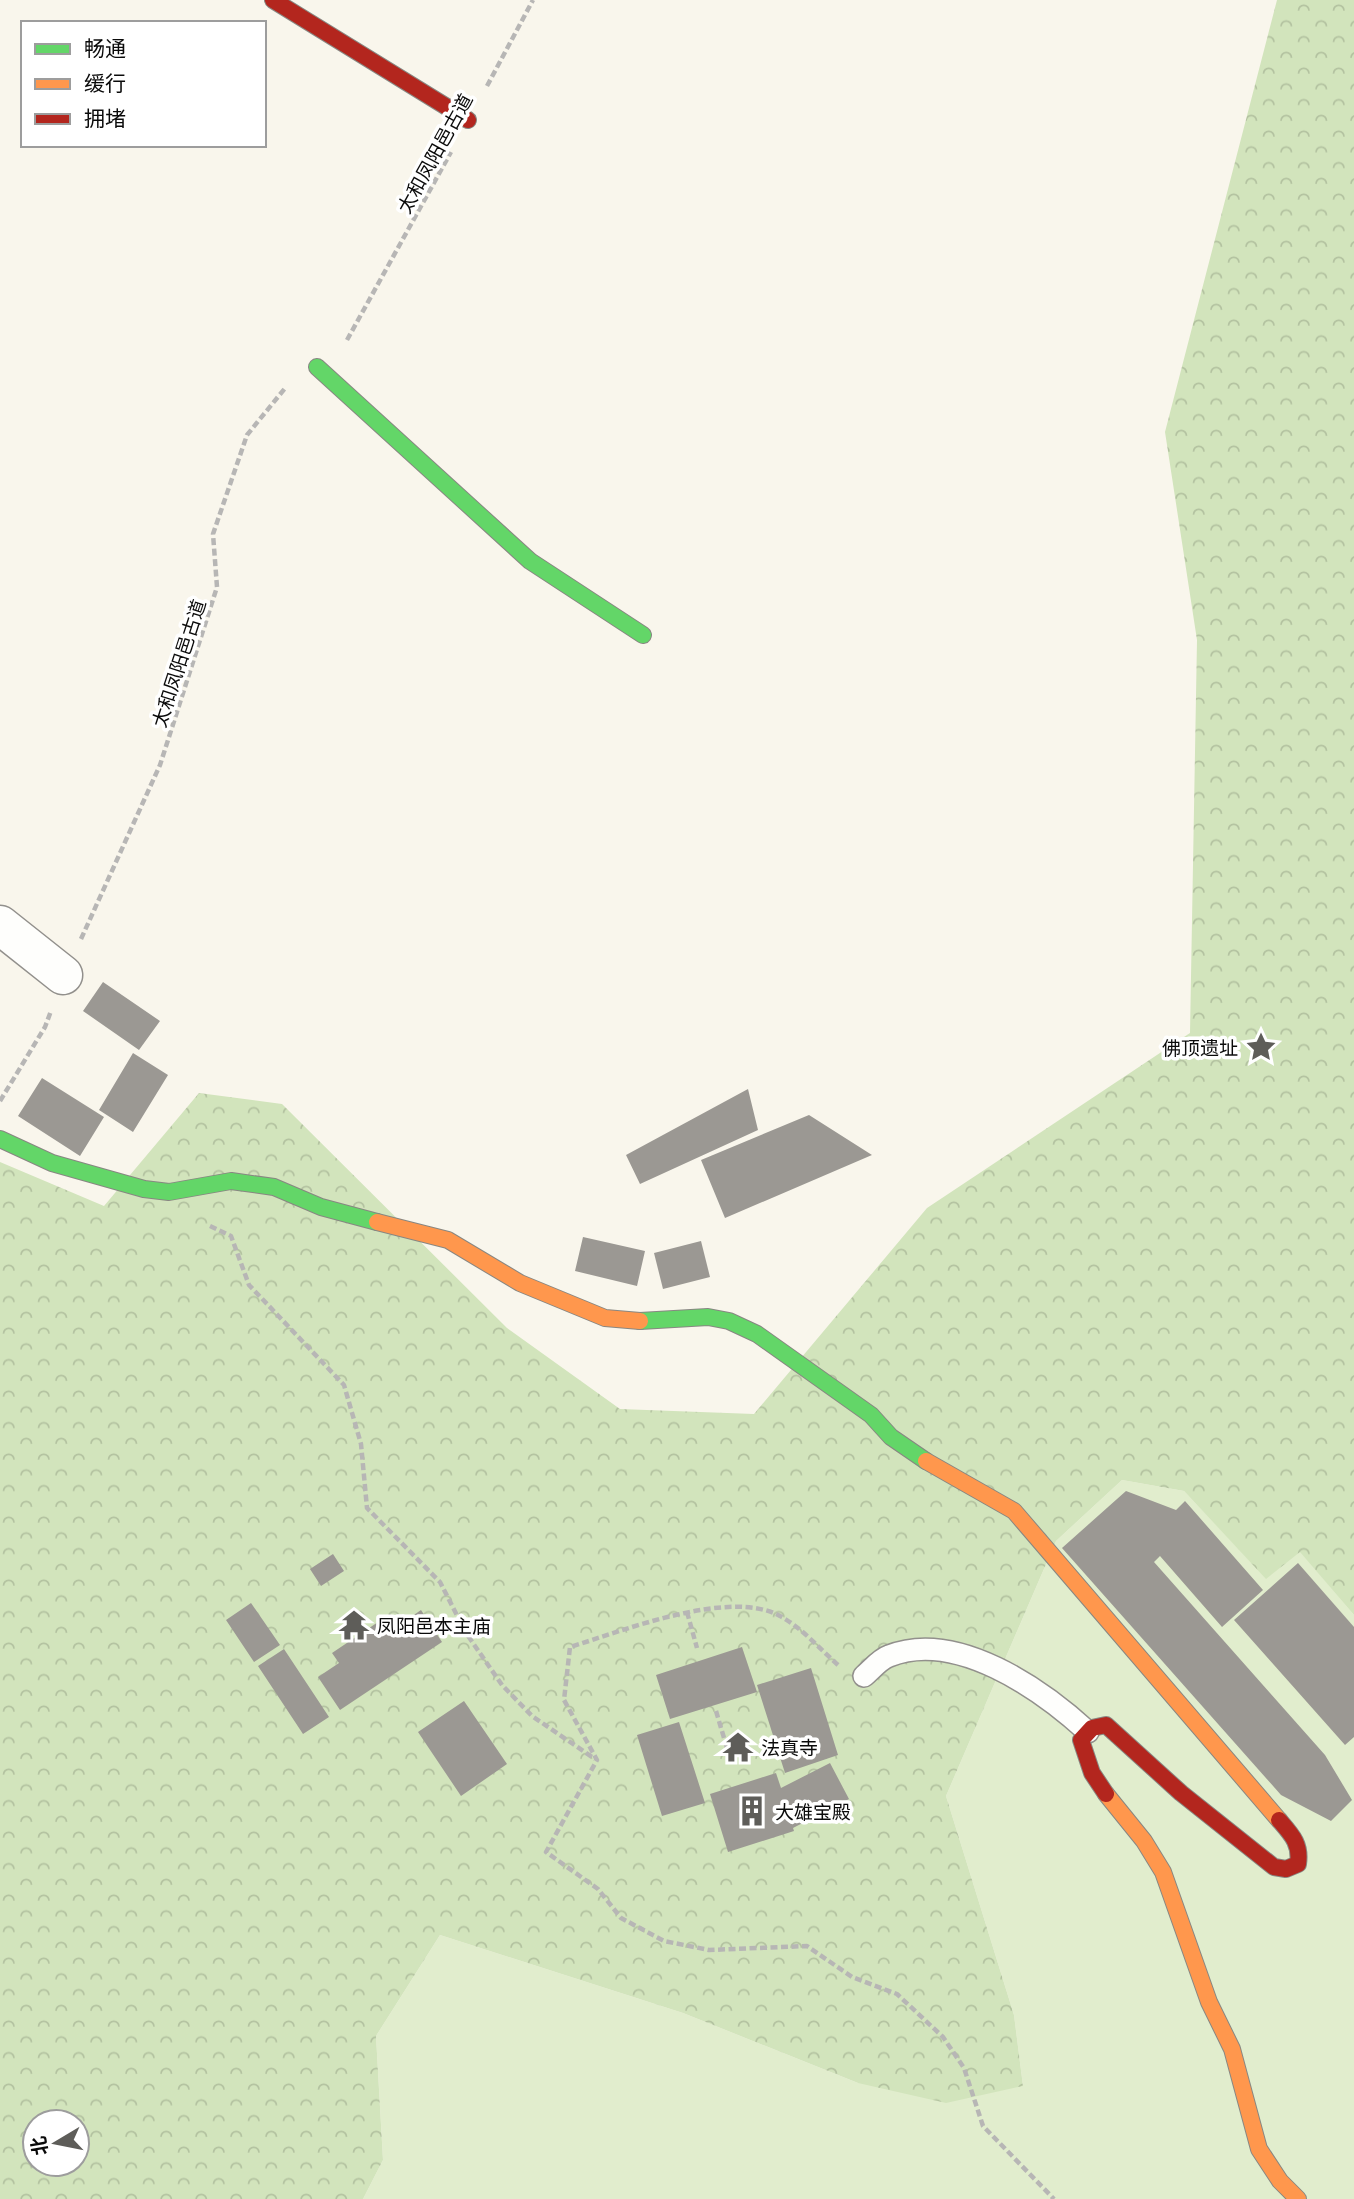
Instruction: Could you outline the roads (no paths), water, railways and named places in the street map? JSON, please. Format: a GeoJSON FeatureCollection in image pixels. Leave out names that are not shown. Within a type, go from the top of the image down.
{"type":"FeatureCollection","features":[{"type":"Feature","properties":{"kind":"street"},"geometry":{"type":"LineString","coordinates":[[273,0],[468,120]]}},
{"type":"Feature","properties":{"kind":"street"},"geometry":{"type":"LineString","coordinates":[[317,367],[530,561],[643,635]]}},
{"type":"Feature","properties":{"kind":"street"},"geometry":{"type":"LineString","coordinates":[[0,926],[63,975]]}},
{"type":"Feature","properties":{"kind":"street"},"geometry":{"type":"LineString","coordinates":[[0,1139],[52,1163],[144,1189],[169,1192],[231,1181],[274,1187],[321,1207],[448,1240],[520,1283],[605,1318],[640,1321],[708,1317],[729,1321],[757,1334],[871,1415],[891,1437],[937,1469],[1014,1511],[1296,1840],[1300,1852],[1298,1864],[1286,1869],[1274,1867],[1248,1849],[1181,1793],[1107,1725],[1092,1728],[1082,1740],[1088,1768],[1116,1810],[1153,1854],[1182,1915],[1206,1996],[1235,2056],[1254,2141],[1278,2181],[1297,2199]]}},
{"type":"Feature","properties":{"kind":"lane"},"geometry":{"type":"LineString","coordinates":[[864,1676],[886,1656],[908,1650],[942,1650],[981,1660],[1012,1676],[1057,1703],[1088,1732]]}},
{"type":"Feature","properties":{"kind":"place","name":"佛顶遗址"},"geometry":{"type":"Point","coordinates":[1261,1047]}},
{"type":"Feature","properties":{"kind":"place","name":"凤阳邑本主庙"},"geometry":{"type":"Point","coordinates":[354,1625]}},
{"type":"Feature","properties":{"kind":"place","name":"法真寺"},"geometry":{"type":"Point","coordinates":[738,1747]}},
{"type":"Feature","properties":{"kind":"place","name":"大雄宝殿"},"geometry":{"type":"Point","coordinates":[752,1811]}}]}
